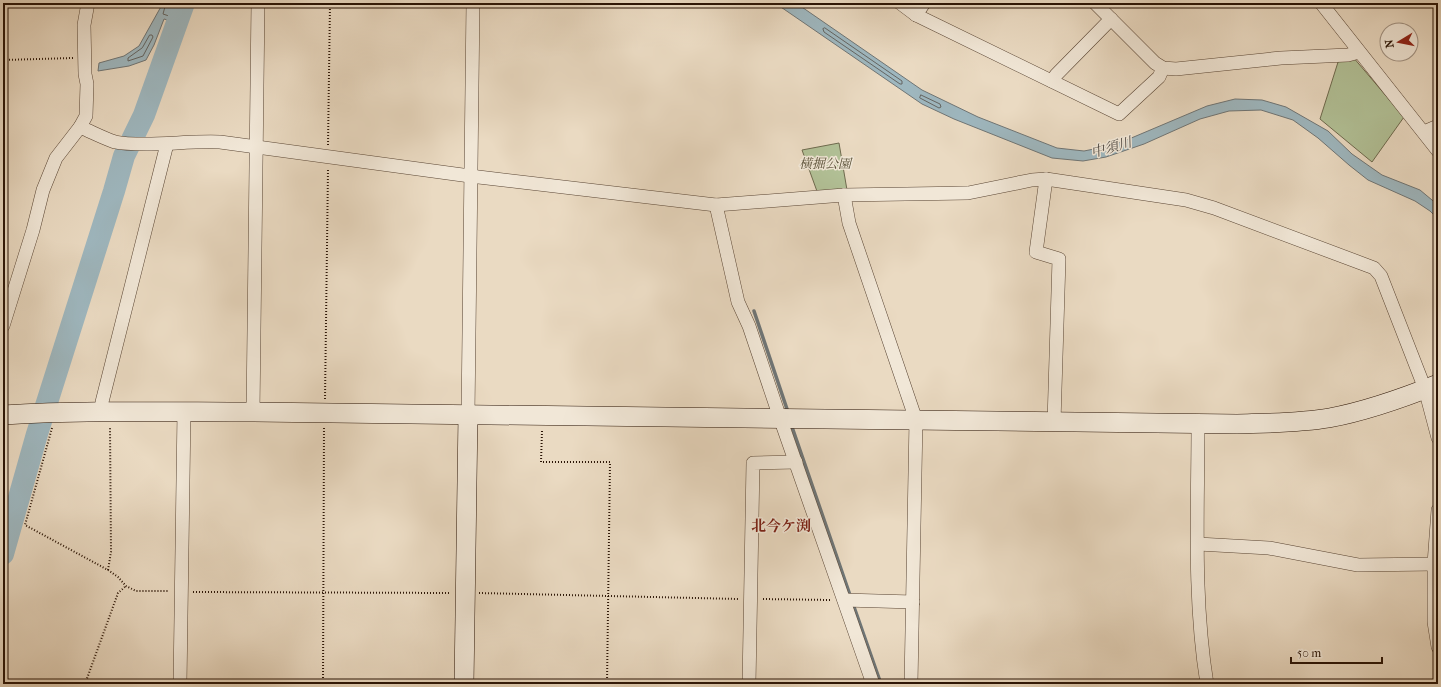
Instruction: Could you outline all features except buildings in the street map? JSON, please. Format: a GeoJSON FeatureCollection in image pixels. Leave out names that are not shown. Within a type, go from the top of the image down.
{"type":"FeatureCollection","features":[{"type":"Feature","properties":{"kind":"street"},"geometry":{"type":"LineString","coordinates":[[3,326],[33,230],[43,190],[56,158],[80,127],[86,116],[87,84],[84,58],[84,25],[88,3]]}},
{"type":"Feature","properties":{"kind":"street"},"geometry":{"type":"LineString","coordinates":[[253,412],[258,3]]}},
{"type":"Feature","properties":{"kind":"street"},"geometry":{"type":"LineString","coordinates":[[464,684],[473,3]]}},
{"type":"Feature","properties":{"kind":"street"},"geometry":{"type":"LineString","coordinates":[[900,3],[916,15],[1119,114],[1159,77],[1164,68]]}},
{"type":"Feature","properties":{"kind":"street"},"geometry":{"type":"LineString","coordinates":[[916,15],[924,3]]}},
{"type":"Feature","properties":{"kind":"street"},"geometry":{"type":"LineString","coordinates":[[1095,3],[1155,63],[1164,68],[1176,69],[1281,58],[1348,55],[1359,52]]}},
{"type":"Feature","properties":{"kind":"street"},"geometry":{"type":"LineString","coordinates":[[1321,3],[1438,151]]}},
{"type":"Feature","properties":{"kind":"street"},"geometry":{"type":"LineString","coordinates":[[1052,82],[1056,75],[1111,19]]}},
{"type":"Feature","properties":{"kind":"street"},"geometry":{"type":"LineString","coordinates":[[1424,132],[1438,126]]}},
{"type":"Feature","properties":{"kind":"street"},"geometry":{"type":"LineString","coordinates":[[80,127],[116,142],[134,144],[167,144],[197,141],[212,142],[328,156],[470,176],[716,205],[844,195],[968,193],[1046,179],[1186,200],[1221,210],[1374,268],[1381,276],[1431,387],[1438,438]]}},
{"type":"Feature","properties":{"kind":"street"},"geometry":{"type":"LineString","coordinates":[[106,412],[102,402],[167,144]]}},
{"type":"Feature","properties":{"kind":"street"},"geometry":{"type":"LineString","coordinates":[[1046,179],[1036,252],[1059,259],[1054,422]]}},
{"type":"Feature","properties":{"kind":"street"},"geometry":{"type":"LineString","coordinates":[[844,195],[849,223],[916,420],[911,684]]}},
{"type":"Feature","properties":{"kind":"street"},"geometry":{"type":"LineString","coordinates":[[716,205],[738,302],[749,326],[873,684]]}},
{"type":"Feature","properties":{"kind":"street"},"geometry":{"type":"LineString","coordinates":[[3,416],[49,413],[106,412],[253,412],[1237,424],[1276,423],[1329,418],[1373,407],[1431,387]]}},
{"type":"Feature","properties":{"kind":"street"},"geometry":{"type":"LineString","coordinates":[[180,684],[184,412]]}},
{"type":"Feature","properties":{"kind":"street"},"geometry":{"type":"LineString","coordinates":[[1198,424],[1198,602],[1207,684]]}},
{"type":"Feature","properties":{"kind":"street"},"geometry":{"type":"LineString","coordinates":[[749,684],[752,463],[796,462]]}},
{"type":"Feature","properties":{"kind":"street"},"geometry":{"type":"LineString","coordinates":[[1438,510],[1434,564],[1434,622],[1438,647]]}},
{"type":"Feature","properties":{"kind":"street"},"geometry":{"type":"LineString","coordinates":[[1198,544],[1269,548],[1358,565],[1434,564]]}},
{"type":"Feature","properties":{"kind":"street"},"geometry":{"type":"LineString","coordinates":[[844,600],[913,602]]}},
{"type":"Feature","properties":{"kind":"path"},"geometry":{"type":"LineString","coordinates":[[323,684],[330,3]]}},
{"type":"Feature","properties":{"kind":"path"},"geometry":{"type":"LineString","coordinates":[[3,60],[84,58]]}},
{"type":"Feature","properties":{"kind":"path"},"geometry":{"type":"LineString","coordinates":[[106,412],[111,552],[108,570]]}},
{"type":"Feature","properties":{"kind":"path"},"geometry":{"type":"LineString","coordinates":[[49,413],[25,525],[108,570],[118,576],[126,586],[136,591],[465,593],[608,597],[844,600]]}},
{"type":"Feature","properties":{"kind":"path"},"geometry":{"type":"LineString","coordinates":[[543,416],[542,462],[610,462],[607,684]]}},
{"type":"Feature","properties":{"kind":"path"},"geometry":{"type":"LineString","coordinates":[[85,684],[118,593],[126,586]]}},
{"type":"Feature","properties":{"kind":"green space"},"geometry":{"type":"Polygon","coordinates":[[[1353,57],[1404,117],[1372,162],[1320,119],[1339,59],[1353,57]]]}},
{"type":"Feature","properties":{"kind":"green space","name":"横掘公園"},"geometry":{"type":"Polygon","coordinates":[[[839,143],[847,190],[818,194],[802,150],[839,143]]]}},
{"type":"Feature","properties":{"kind":"water"},"geometry":{"type":"Polygon","coordinates":[[[163,3],[192,3],[185,25],[164,19],[154,45],[146,60],[129,66],[98,71],[99,63],[124,56],[139,46],[163,3]]]}},
{"type":"Feature","properties":{"kind":"water","name":"中須川"},"geometry":{"type":"Polygon","coordinates":[[[775,3],[796,3],[922,90],[978,117],[1057,148],[1084,151],[1109,146],[1207,106],[1235,99],[1262,100],[1286,107],[1328,131],[1352,154],[1382,175],[1420,190],[1438,205],[1438,219],[1430,211],[1415,201],[1368,180],[1318,138],[1293,120],[1261,110],[1229,111],[1200,119],[1144,144],[1106,157],[1083,161],[1052,158],[954,119],[922,104],[775,3]]]}},
{"type":"Feature","properties":{"kind":"waterway"},"geometry":{"type":"LineString","coordinates":[[3,554],[37,434],[124,156],[144,115],[184,3]]}},
{"type":"Feature","properties":{"kind":"waterway"},"geometry":{"type":"LineString","coordinates":[[754,311],[788,412]]}},
{"type":"Feature","properties":{"kind":"waterway"},"geometry":{"type":"LineString","coordinates":[[791,424],[851,598]]}},
{"type":"Feature","properties":{"kind":"waterway"},"geometry":{"type":"LineString","coordinates":[[853,604],[881,684]]}},
{"type":"Feature","properties":{"kind":"district","name":"北今ケ渕"},"geometry":{"type":"Point","coordinates":[781,526]}}]}
